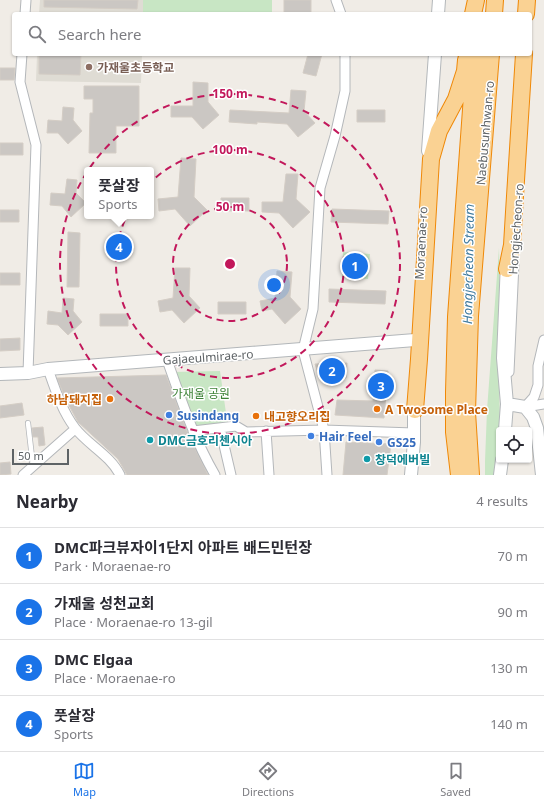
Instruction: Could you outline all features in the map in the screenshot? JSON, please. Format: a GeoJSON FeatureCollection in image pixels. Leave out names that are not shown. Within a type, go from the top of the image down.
{"type":"FeatureCollection","features":[{"type":"Feature","properties":{"kind":"highway"},"geometry":{"type":"LineString","coordinates":[[473,12],[476,0]]}},
{"type":"Feature","properties":{"kind":"highway"},"geometry":{"type":"LineString","coordinates":[[478,12],[479,0]]}},
{"type":"Feature","properties":{"kind":"highway"},"geometry":{"type":"LineString","coordinates":[[494,12],[495,0]]}},
{"type":"Feature","properties":{"kind":"highway"},"geometry":{"type":"LineString","coordinates":[[526,12],[527,0]]}},
{"type":"Feature","properties":{"kind":"highway"},"geometry":{"type":"LineString","coordinates":[[415,410],[431,159],[439,131],[456,99],[465,71],[466,56]]}},
{"type":"Feature","properties":{"kind":"highway","name":"Naebusunhwan-ro"},"geometry":{"type":"LineString","coordinates":[[459,475],[454,424],[456,316],[475,56]]}},
{"type":"Feature","properties":{"kind":"highway","name":"Naebusunhwan-ro"},"geometry":{"type":"LineString","coordinates":[[471,475],[467,412],[470,316],[491,56]]}},
{"type":"Feature","properties":{"kind":"highway"},"geometry":{"type":"LineString","coordinates":[[507,269],[512,238],[524,56]]}},
{"type":"Feature","properties":{"kind":"street"},"geometry":{"type":"LineString","coordinates":[[25,12],[26,0]]}},
{"type":"Feature","properties":{"kind":"street"},"geometry":{"type":"LineString","coordinates":[[336,0],[340,12]]}},
{"type":"Feature","properties":{"kind":"street"},"geometry":{"type":"LineString","coordinates":[[438,0],[438,12]]}},
{"type":"Feature","properties":{"kind":"street"},"geometry":{"type":"LineString","coordinates":[[521,12],[524,0]]}},
{"type":"Feature","properties":{"kind":"street"},"geometry":{"type":"LineString","coordinates":[[530,12],[531,0]]}},
{"type":"Feature","properties":{"kind":"street"},"geometry":{"type":"LineString","coordinates":[[22,56],[20,82],[36,145],[28,373]]}},
{"type":"Feature","properties":{"kind":"street"},"geometry":{"type":"LineString","coordinates":[[326,475],[324,430],[303,350],[313,308],[320,188],[335,136],[345,91],[345,56]]}},
{"type":"Feature","properties":{"kind":"street","name":"Moraenae-ro"},"geometry":{"type":"LineString","coordinates":[[411,475],[415,410],[411,378],[435,56]]}},
{"type":"Feature","properties":{"kind":"street","name":"Hongjecheon-ro"},"geometry":{"type":"LineString","coordinates":[[507,404],[503,358],[508,225],[519,56]]}},
{"type":"Feature","properties":{"kind":"street","name":"Hongjecheon-ro"},"geometry":{"type":"LineString","coordinates":[[505,427],[512,290],[528,56]]}},
{"type":"Feature","properties":{"kind":"street","name":"Gajaeulmirae-ro"},"geometry":{"type":"LineString","coordinates":[[0,374],[28,373],[48,369],[415,340]]}},
{"type":"Feature","properties":{"kind":"street"},"geometry":{"type":"LineString","coordinates":[[526,407],[534,396],[538,385],[538,366],[544,340]]}},
{"type":"Feature","properties":{"kind":"street"},"geometry":{"type":"LineString","coordinates":[[167,360],[193,431],[205,459],[215,475]]}},
{"type":"Feature","properties":{"kind":"street"},"geometry":{"type":"LineString","coordinates":[[48,369],[66,415],[75,429],[116,467],[120,475]]}},
{"type":"Feature","properties":{"kind":"street"},"geometry":{"type":"LineString","coordinates":[[507,404],[526,407],[544,404]]}},
{"type":"Feature","properties":{"kind":"street"},"geometry":{"type":"LineString","coordinates":[[526,407],[533,417],[537,428],[543,460],[542,475]]}},
{"type":"Feature","properties":{"kind":"street"},"geometry":{"type":"LineString","coordinates":[[193,431],[236,426],[246,432],[324,430],[414,438]]}},
{"type":"Feature","properties":{"kind":"street"},"geometry":{"type":"LineString","coordinates":[[220,428],[232,474]]}},
{"type":"Feature","properties":{"kind":"street"},"geometry":{"type":"LineString","coordinates":[[23,475],[75,429]]}},
{"type":"Feature","properties":{"kind":"street"},"geometry":{"type":"LineString","coordinates":[[266,431],[269,475]]}},
{"type":"Feature","properties":{"kind":"street"},"geometry":{"type":"LineString","coordinates":[[406,475],[414,438]]}},
{"type":"Feature","properties":{"kind":"street"},"geometry":{"type":"LineString","coordinates":[[414,438],[416,475]]}},
{"type":"Feature","properties":{"kind":"street"},"geometry":{"type":"LineString","coordinates":[[500,475],[502,463]]}},
{"type":"Feature","properties":{"kind":"lane"},"geometry":{"type":"LineString","coordinates":[[28,423],[33,466]]}},
{"type":"Feature","properties":{"kind":"shaded area"},"geometry":{"type":"Polygon","coordinates":[[[40,0],[143,0],[143,12],[39,12],[40,0]]]}},
{"type":"Feature","properties":{"kind":"shaded area","name":"가재울초등학교"},"geometry":{"type":"Polygon","coordinates":[[[37,56],[142,56],[141,83],[36,81],[37,56]]]}},
{"type":"Feature","properties":{"kind":"green space"},"geometry":{"type":"Polygon","coordinates":[[[143,0],[272,0],[272,12],[143,12],[143,0]]]}},
{"type":"Feature","properties":{"kind":"green space"},"geometry":{"type":"Polygon","coordinates":[[[121,234],[131,255],[117,261],[108,240],[121,234]]]}},
{"type":"Feature","properties":{"kind":"green space"},"geometry":{"type":"Polygon","coordinates":[[[499,248],[500,288],[498,358],[500,418],[499,427],[496,427],[495,475],[485,475],[487,410],[499,248]]]}},
{"type":"Feature","properties":{"kind":"green space"},"geometry":{"type":"Polygon","coordinates":[[[343,252],[370,254],[368,279],[342,277],[343,252]]]}},
{"type":"Feature","properties":{"kind":"green space","name":"가재울 공원"},"geometry":{"type":"Polygon","coordinates":[[[220,371],[228,427],[192,429],[171,372],[220,371]]]}},
{"type":"Feature","properties":{"kind":"building"},"geometry":{"type":"Polygon","coordinates":[[[44,0],[138,0],[137,9],[44,7],[44,0]]]}},
{"type":"Feature","properties":{"kind":"building"},"geometry":{"type":"Polygon","coordinates":[[[284,0],[311,0],[311,12],[284,12],[284,0]]]}},
{"type":"Feature","properties":{"kind":"building"},"geometry":{"type":"Polygon","coordinates":[[[39,56],[81,56],[80,75],[39,74],[39,56]]]}},
{"type":"Feature","properties":{"kind":"building"},"geometry":{"type":"Polygon","coordinates":[[[307,56],[321,56],[316,76],[303,73],[307,56]]]}},
{"type":"Feature","properties":{"kind":"building"},"geometry":{"type":"Polygon","coordinates":[[[0,68],[15,68],[14,80],[0,80],[0,68]]]}},
{"type":"Feature","properties":{"kind":"building"},"geometry":{"type":"Polygon","coordinates":[[[193,82],[208,83],[208,102],[219,115],[203,129],[192,117],[171,117],[171,106],[193,106],[193,82]]]}},
{"type":"Feature","properties":{"kind":"building"},"geometry":{"type":"Polygon","coordinates":[[[84,86],[139,86],[139,126],[116,126],[116,153],[89,153],[90,113],[93,113],[93,99],[84,99],[84,86]]]}},
{"type":"Feature","properties":{"kind":"building"},"geometry":{"type":"Polygon","coordinates":[[[291,90],[306,91],[304,111],[315,123],[298,137],[287,124],[229,122],[230,110],[289,113],[291,90]]]}},
{"type":"Feature","properties":{"kind":"building"},"geometry":{"type":"Polygon","coordinates":[[[63,107],[74,108],[73,120],[82,131],[68,144],[58,133],[47,133],[48,120],[62,121],[63,107]]]}},
{"type":"Feature","properties":{"kind":"building"},"geometry":{"type":"Polygon","coordinates":[[[357,110],[385,110],[385,122],[357,122],[357,110]]]}},
{"type":"Feature","properties":{"kind":"building"},"geometry":{"type":"Polygon","coordinates":[[[0,143],[23,143],[23,155],[0,155],[0,143]]]}},
{"type":"Feature","properties":{"kind":"building"},"geometry":{"type":"Polygon","coordinates":[[[181,158],[196,159],[194,197],[207,210],[190,226],[175,209],[159,211],[158,199],[178,197],[181,158]]]}},
{"type":"Feature","properties":{"kind":"building"},"geometry":{"type":"Polygon","coordinates":[[[286,174],[298,174],[296,199],[310,212],[293,228],[279,213],[262,212],[262,202],[283,202],[286,174]]]}},
{"type":"Feature","properties":{"kind":"building"},"geometry":{"type":"Polygon","coordinates":[[[67,179],[77,180],[76,193],[84,201],[84,205],[71,217],[62,206],[50,205],[51,193],[65,194],[67,179]]]}},
{"type":"Feature","properties":{"kind":"building"},"geometry":{"type":"Polygon","coordinates":[[[221,198],[249,198],[249,211],[221,211],[221,198]]]}},
{"type":"Feature","properties":{"kind":"building"},"geometry":{"type":"Polygon","coordinates":[[[332,209],[389,211],[388,224],[331,222],[332,209]]]}},
{"type":"Feature","properties":{"kind":"building"},"geometry":{"type":"Polygon","coordinates":[[[0,210],[19,210],[19,222],[0,222],[0,210]]]}},
{"type":"Feature","properties":{"kind":"building"},"geometry":{"type":"Polygon","coordinates":[[[68,232],[80,233],[79,287],[67,287],[68,232]]]}},
{"type":"Feature","properties":{"kind":"building"},"geometry":{"type":"Polygon","coordinates":[[[175,268],[190,268],[189,296],[200,308],[184,323],[172,310],[160,312],[158,301],[173,298],[175,268]]]}},
{"type":"Feature","properties":{"kind":"building"},"geometry":{"type":"Polygon","coordinates":[[[277,271],[292,272],[290,297],[301,309],[285,324],[272,309],[262,311],[260,301],[275,298],[277,271]]]}},
{"type":"Feature","properties":{"kind":"building"},"geometry":{"type":"Polygon","coordinates":[[[0,273],[20,273],[20,285],[0,285],[0,273]]]}},
{"type":"Feature","properties":{"kind":"building"},"geometry":{"type":"Polygon","coordinates":[[[329,289],[386,291],[385,304],[329,302],[329,289]]]}},
{"type":"Feature","properties":{"kind":"building"},"geometry":{"type":"Polygon","coordinates":[[[63,298],[74,299],[73,311],[82,322],[68,335],[58,325],[47,324],[48,311],[62,313],[63,298]]]}},
{"type":"Feature","properties":{"kind":"building"},"geometry":{"type":"Polygon","coordinates":[[[218,302],[246,302],[246,314],[218,314],[218,302]]]}},
{"type":"Feature","properties":{"kind":"building"},"geometry":{"type":"Polygon","coordinates":[[[100,314],[128,314],[128,326],[100,326],[100,314]]]}},
{"type":"Feature","properties":{"kind":"building"},"geometry":{"type":"Polygon","coordinates":[[[20,338],[20,350],[0,351],[0,339],[20,338]]]}},
{"type":"Feature","properties":{"kind":"building"},"geometry":{"type":"Polygon","coordinates":[[[347,363],[346,378],[320,379],[315,364],[347,363]]]}},
{"type":"Feature","properties":{"kind":"building"},"geometry":{"type":"Polygon","coordinates":[[[375,370],[388,371],[384,418],[335,415],[337,400],[373,401],[375,370]]]}},
{"type":"Feature","properties":{"kind":"building","name":"DMC금호리첸시아"},"geometry":{"type":"Polygon","coordinates":[[[166,375],[188,434],[208,475],[127,475],[118,459],[78,422],[66,400],[57,378],[166,375]]]}},
{"type":"Feature","properties":{"kind":"building"},"geometry":{"type":"Polygon","coordinates":[[[22,403],[24,415],[0,418],[0,406],[22,403]]]}},
{"type":"Feature","properties":{"kind":"building"},"geometry":{"type":"Polygon","coordinates":[[[43,427],[45,445],[39,446],[38,437],[33,437],[32,428],[43,427]]]}},
{"type":"Feature","properties":{"kind":"building","name":"창덕에버빌"},"geometry":{"type":"Polygon","coordinates":[[[346,442],[391,444],[387,475],[343,475],[346,442]]]}},
{"type":"Feature","properties":{"kind":"building"},"geometry":{"type":"Polygon","coordinates":[[[10,462],[11,474],[0,475],[0,463],[10,462]]]}},
{"type":"Feature","properties":{"kind":"place","name":"가재울초등학교"},"geometry":{"type":"Point","coordinates":[89,67]}},
{"type":"Feature","properties":{"kind":"place","name":"풋살장"},"geometry":{"type":"Point","coordinates":[119,247]}},
{"type":"Feature","properties":{"kind":"place","name":"DMC파크뷰자이1단지 아파트 배드민턴장"},"geometry":{"type":"Point","coordinates":[355,266]}},
{"type":"Feature","properties":{"kind":"place","name":"가재울 성천교회"},"geometry":{"type":"Point","coordinates":[332,371]}},
{"type":"Feature","properties":{"kind":"place","name":"DMC Elgaa"},"geometry":{"type":"Point","coordinates":[381,386]}},
{"type":"Feature","properties":{"kind":"place","name":"하남돼지집"},"geometry":{"type":"Point","coordinates":[110,399]}},
{"type":"Feature","properties":{"kind":"place","name":"A Twosome Place"},"geometry":{"type":"Point","coordinates":[377,409]}},
{"type":"Feature","properties":{"kind":"place","name":"Susindang"},"geometry":{"type":"Point","coordinates":[169,415]}},
{"type":"Feature","properties":{"kind":"place","name":"내고향오리집"},"geometry":{"type":"Point","coordinates":[256,416]}},
{"type":"Feature","properties":{"kind":"place","name":"Hair Feel"},"geometry":{"type":"Point","coordinates":[311,436]}},
{"type":"Feature","properties":{"kind":"place","name":"DMC금호리첸시아"},"geometry":{"type":"Point","coordinates":[150,440]}},
{"type":"Feature","properties":{"kind":"place","name":"GS25"},"geometry":{"type":"Point","coordinates":[379,442]}},
{"type":"Feature","properties":{"kind":"place","name":"창덕에버빌"},"geometry":{"type":"Point","coordinates":[367,459]}},
{"type":"Feature","properties":{"kind":"water label","name":"Hongjecheon Stream"},"geometry":{"type":"Point","coordinates":[468,264]}}]}
